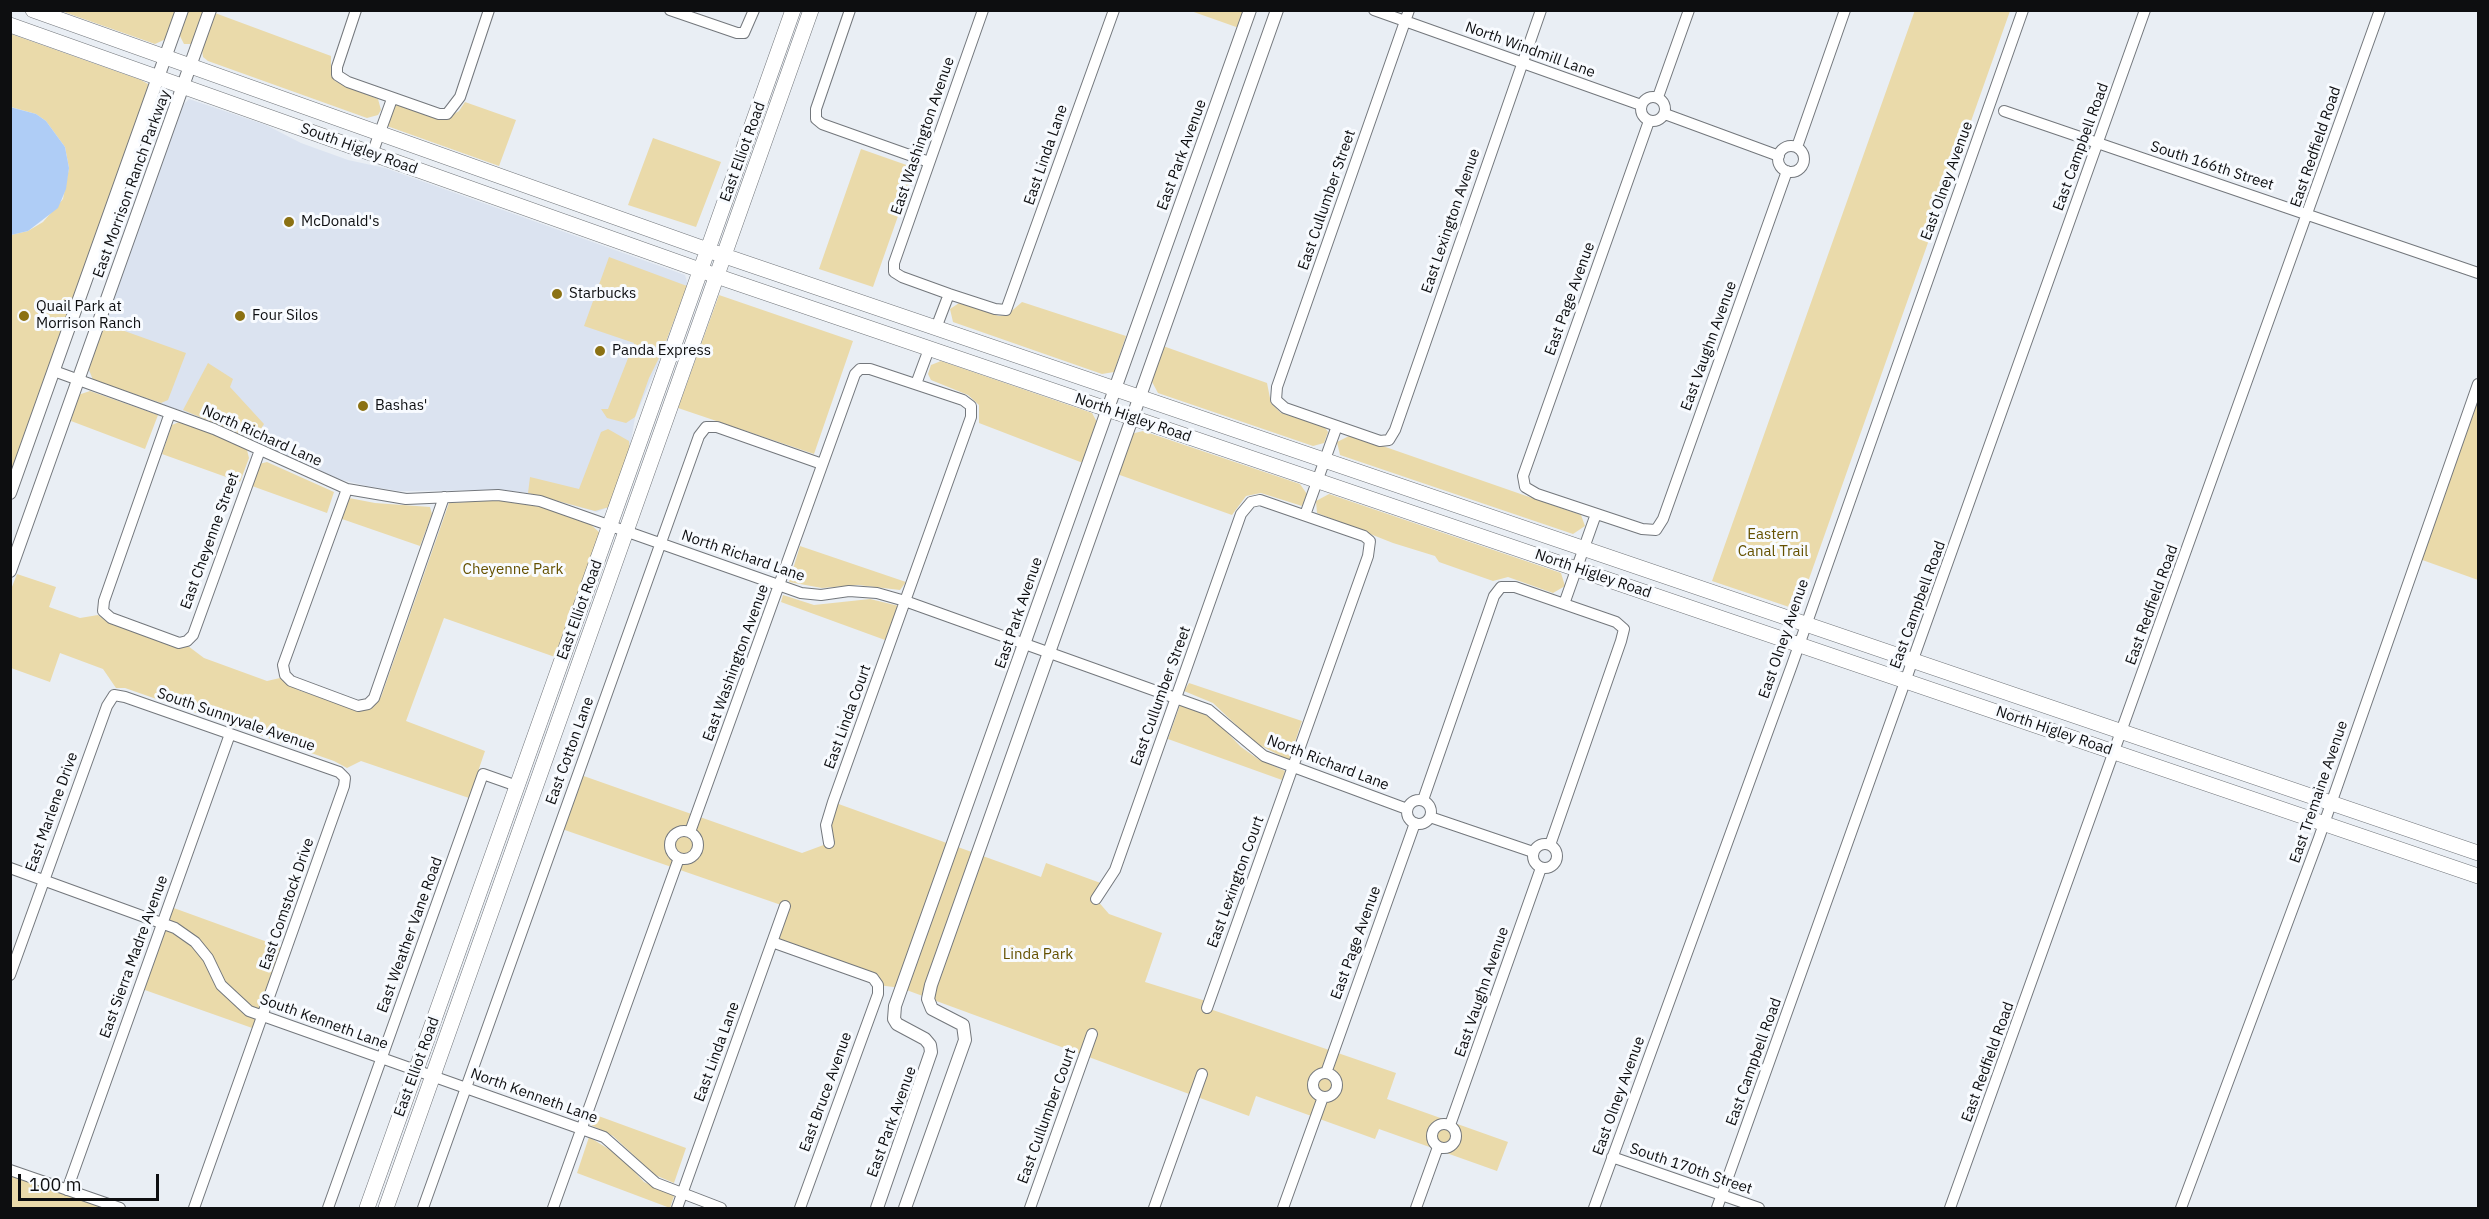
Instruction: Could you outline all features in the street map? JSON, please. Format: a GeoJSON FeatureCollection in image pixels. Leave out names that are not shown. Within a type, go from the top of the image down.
{"type":"FeatureCollection","features":[{"type":"Feature","properties":{"kind":"main road","name":"South Higley Road"},"geometry":{"type":"LineString","coordinates":[[33,10],[724,256]]}},
{"type":"Feature","properties":{"kind":"main road","name":"East Elliot Road"},"geometry":{"type":"LineString","coordinates":[[367,1209],[424,1073],[627,531],[708,273],[707,250],[793,10]]}},
{"type":"Feature","properties":{"kind":"main road","name":"East Elliot Road"},"geometry":{"type":"LineString","coordinates":[[386,1209],[424,1073],[517,786],[610,525],[708,273],[724,256],[812,10]]}},
{"type":"Feature","properties":{"kind":"main road","name":"South Higley Road"},"geometry":{"type":"LineString","coordinates":[[10,24],[708,273]]}},
{"type":"Feature","properties":{"kind":"main road","name":"North Higley Road"},"geometry":{"type":"LineString","coordinates":[[724,256],[2478,852]]}},
{"type":"Feature","properties":{"kind":"main road","name":"North Higley Road"},"geometry":{"type":"LineString","coordinates":[[708,273],[2478,876]]}},
{"type":"Feature","properties":{"kind":"street","name":"East Morrison Ranch Parkway"},"geometry":{"type":"LineString","coordinates":[[10,493],[182,10]]}},
{"type":"Feature","properties":{"kind":"street","name":"East Morrison Ranch Parkway"},"geometry":{"type":"LineString","coordinates":[[10,571],[210,10]]}},
{"type":"Feature","properties":{"kind":"street"},"geometry":{"type":"LineString","coordinates":[[356,10],[337,67],[338,75],[348,82],[392,99],[439,114],[447,114],[460,97],[489,10]]}},
{"type":"Feature","properties":{"kind":"street"},"geometry":{"type":"LineString","coordinates":[[670,10],[737,33],[744,33],[754,10]]}},
{"type":"Feature","properties":{"kind":"street"},"geometry":{"type":"LineString","coordinates":[[850,10],[816,109],[816,119],[822,124],[929,162]]}},
{"type":"Feature","properties":{"kind":"street","name":"East Washington Avenue"},"geometry":{"type":"LineString","coordinates":[[949,294],[902,277],[894,272],[894,262],[983,10]]}},
{"type":"Feature","properties":{"kind":"street","name":"East Linda Lane"},"geometry":{"type":"LineString","coordinates":[[949,294],[995,309],[1006,310],[1114,10]]}},
{"type":"Feature","properties":{"kind":"street","name":"East Park Avenue"},"geometry":{"type":"LineString","coordinates":[[877,1209],[931,1052],[930,1045],[925,1039],[897,1024],[894,1019],[895,1006],[1250,10]]}},
{"type":"Feature","properties":{"kind":"street"},"geometry":{"type":"LineString","coordinates":[[905,1209],[965,1040],[963,1025],[932,1009],[929,993],[1277,10]]}},
{"type":"Feature","properties":{"kind":"street","name":"North Windmill Lane"},"geometry":{"type":"LineString","coordinates":[[1374,10],[1407,16],[1522,63],[1641,105]]}},
{"type":"Feature","properties":{"kind":"street","name":"East Lexington Avenue"},"geometry":{"type":"LineString","coordinates":[[1336,426],[1380,441],[1389,440],[1395,430],[1541,10]]}},
{"type":"Feature","properties":{"kind":"street"},"geometry":{"type":"LineString","coordinates":[[1658,97],[1689,10]]}},
{"type":"Feature","properties":{"kind":"street","name":"East Vaughn Avenue"},"geometry":{"type":"LineString","coordinates":[[1596,514],[1642,529],[1656,530],[1664,519],[1787,171],[1797,171],[1802,165],[1804,157],[1797,147],[1845,10]]}},
{"type":"Feature","properties":{"kind":"street","name":"East Olney Avenue"},"geometry":{"type":"LineString","coordinates":[[1594,1209],[1798,645],[2023,10]]}},
{"type":"Feature","properties":{"kind":"street","name":"East Campbell Road"},"geometry":{"type":"LineString","coordinates":[[1717,1209],[2145,10]]}},
{"type":"Feature","properties":{"kind":"street","name":"East Redfield Road"},"geometry":{"type":"LineString","coordinates":[[1950,1209],[2116,752],[2380,10]]}},
{"type":"Feature","properties":{"kind":"street","name":"East Cullumber Street"},"geometry":{"type":"LineString","coordinates":[[1336,426],[1285,408],[1276,400],[1277,387],[1407,16]]}},
{"type":"Feature","properties":{"kind":"street"},"geometry":{"type":"LineString","coordinates":[[1650,97],[1658,97],[1665,106],[1665,114],[1657,121],[1649,121],[1641,113],[1641,105],[1650,97]]}},
{"type":"Feature","properties":{"kind":"street"},"geometry":{"type":"LineString","coordinates":[[372,154],[392,99]]}},
{"type":"Feature","properties":{"kind":"street","name":"South 166th Street"},"geometry":{"type":"LineString","coordinates":[[2004,111],[2478,273]]}},
{"type":"Feature","properties":{"kind":"street"},"geometry":{"type":"LineString","coordinates":[[1665,114],[1779,156]]}},
{"type":"Feature","properties":{"kind":"street","name":"East Page Avenue"},"geometry":{"type":"LineString","coordinates":[[1596,514],[1525,487],[1523,476],[1649,121]]}},
{"type":"Feature","properties":{"kind":"street"},"geometry":{"type":"LineString","coordinates":[[1787,171],[1781,167],[1779,156],[1786,147],[1797,147]]}},
{"type":"Feature","properties":{"kind":"street"},"geometry":{"type":"LineString","coordinates":[[936,328],[949,294]]}},
{"type":"Feature","properties":{"kind":"street"},"geometry":{"type":"LineString","coordinates":[[905,601],[971,417],[971,406],[963,400],[916,384],[929,349]]}},
{"type":"Feature","properties":{"kind":"street","name":"East Washington Avenue"},"geometry":{"type":"LineString","coordinates":[[690,832],[855,374],[860,369],[870,369],[916,384]]}},
{"type":"Feature","properties":{"kind":"street","name":"North Richard Lane"},"geometry":{"type":"LineString","coordinates":[[54,371],[170,412],[347,489],[406,499],[498,495],[540,501],[801,593],[821,595],[849,591],[877,592],[905,601],[1209,710],[1263,756],[1407,809]]}},
{"type":"Feature","properties":{"kind":"street","name":"East Tremaine Avenue"},"geometry":{"type":"LineString","coordinates":[[2181,1209],[2331,802],[2478,384]]}},
{"type":"Feature","properties":{"kind":"street","name":"East Cheyenne Street"},"geometry":{"type":"LineString","coordinates":[[170,412],[104,601],[103,611],[111,618],[179,643],[187,641],[193,635],[260,450]]}},
{"type":"Feature","properties":{"kind":"street"},"geometry":{"type":"LineString","coordinates":[[1293,767],[1368,556],[1370,541],[1305,515],[1336,426]]}},
{"type":"Feature","properties":{"kind":"street","name":"East Cotton Lane"},"geometry":{"type":"LineString","coordinates":[[423,1209],[699,436],[706,427],[717,427],[822,464]]}},
{"type":"Feature","properties":{"kind":"street"},"geometry":{"type":"LineString","coordinates":[[347,489],[283,665],[285,675],[291,681],[358,706],[368,704],[374,698],[444,497]]}},
{"type":"Feature","properties":{"kind":"street","name":"East Cullumber Street"},"geometry":{"type":"LineString","coordinates":[[1096,898],[1115,870],[1241,514],[1251,502],[1260,500],[1305,515]]}},
{"type":"Feature","properties":{"kind":"street"},"geometry":{"type":"LineString","coordinates":[[1564,604],[1596,514]]}},
{"type":"Feature","properties":{"kind":"street"},"geometry":{"type":"LineString","coordinates":[[1423,800],[1494,596],[1501,587],[1515,586],[1616,622],[1624,628],[1550,845]]}},
{"type":"Feature","properties":{"kind":"street","name":"East Linda Court"},"geometry":{"type":"LineString","coordinates":[[829,843],[826,825],[833,802],[905,601]]}},
{"type":"Feature","properties":{"kind":"street","name":"South Sunnyvale Avenue"},"geometry":{"type":"LineString","coordinates":[[114,696],[125,696],[339,772],[345,778]]}},
{"type":"Feature","properties":{"kind":"street","name":"East Marlene Drive"},"geometry":{"type":"LineString","coordinates":[[10,975],[107,706],[114,696]]}},
{"type":"Feature","properties":{"kind":"street","name":"East Sierra Madre Avenue"},"geometry":{"type":"LineString","coordinates":[[68,1190],[230,734]]}},
{"type":"Feature","properties":{"kind":"street","name":"East Lexington Court"},"geometry":{"type":"LineString","coordinates":[[1207,1008],[1293,767]]}},
{"type":"Feature","properties":{"kind":"street","name":"East Weather Vane Road"},"geometry":{"type":"LineString","coordinates":[[328,1209],[483,774],[517,786]]}},
{"type":"Feature","properties":{"kind":"street","name":"East Comstock Drive"},"geometry":{"type":"LineString","coordinates":[[194,1209],[345,778]]}},
{"type":"Feature","properties":{"kind":"street"},"geometry":{"type":"LineString","coordinates":[[1423,800],[1430,806],[1430,817],[1425,822],[1415,823],[1409,818],[1407,809],[1412,801],[1423,800]]}},
{"type":"Feature","properties":{"kind":"street"},"geometry":{"type":"LineString","coordinates":[[1430,817],[1533,852]]}},
{"type":"Feature","properties":{"kind":"street","name":"East Page Avenue"},"geometry":{"type":"LineString","coordinates":[[1326,1073],[1415,823]]}},
{"type":"Feature","properties":{"kind":"street","name":"East Washington Avenue"},"geometry":{"type":"LineString","coordinates":[[678,832],[690,832],[698,840],[698,849],[691,857],[679,858],[672,851],[672,839],[678,832]]}},
{"type":"Feature","properties":{"kind":"street"},"geometry":{"type":"LineString","coordinates":[[1540,844],[1550,845],[1556,851],[1556,860],[1550,867],[1541,868],[1533,861],[1533,852],[1540,844]]}},
{"type":"Feature","properties":{"kind":"street","name":"East Washington Avenue"},"geometry":{"type":"LineString","coordinates":[[553,1209],[679,858]]}},
{"type":"Feature","properties":{"kind":"street","name":"South Kenneth Lane"},"geometry":{"type":"LineString","coordinates":[[10,868],[163,922],[195,942],[208,958],[221,985],[249,1011],[424,1073]]}},
{"type":"Feature","properties":{"kind":"street","name":"East Vaughn Avenue"},"geometry":{"type":"LineString","coordinates":[[1450,1125],[1541,868]]}},
{"type":"Feature","properties":{"kind":"street","name":"East Linda Lane"},"geometry":{"type":"LineString","coordinates":[[677,1209],[785,906]]}},
{"type":"Feature","properties":{"kind":"street","name":"East Bruce Avenue"},"geometry":{"type":"LineString","coordinates":[[772,942],[873,978],[878,985],[878,994],[800,1209]]}},
{"type":"Feature","properties":{"kind":"street","name":"East Cullumber Court"},"geometry":{"type":"LineString","coordinates":[[1030,1209],[1092,1034]]}},
{"type":"Feature","properties":{"kind":"street","name":"North Kenneth Lane"},"geometry":{"type":"LineString","coordinates":[[424,1073],[604,1137],[656,1182],[682,1195],[721,1209]]}},
{"type":"Feature","properties":{"kind":"street"},"geometry":{"type":"LineString","coordinates":[[1326,1073],[1335,1078],[1337,1086],[1333,1094],[1323,1097],[1315,1093],[1313,1083],[1318,1075],[1326,1073]]}},
{"type":"Feature","properties":{"kind":"street"},"geometry":{"type":"LineString","coordinates":[[1154,1209],[1202,1074]]}},
{"type":"Feature","properties":{"kind":"street"},"geometry":{"type":"LineString","coordinates":[[1283,1209],[1323,1097]]}},
{"type":"Feature","properties":{"kind":"street"},"geometry":{"type":"LineString","coordinates":[[1441,1124],[1450,1125],[1456,1134],[1454,1143],[1447,1148],[1438,1147],[1432,1140],[1433,1131],[1441,1124]]}},
{"type":"Feature","properties":{"kind":"street"},"geometry":{"type":"LineString","coordinates":[[1416,1209],[1438,1147]]}},
{"type":"Feature","properties":{"kind":"street","name":"South 170th Street"},"geometry":{"type":"LineString","coordinates":[[1612,1158],[1759,1209]]}},
{"type":"Feature","properties":{"kind":"street"},"geometry":{"type":"LineString","coordinates":[[10,1170],[120,1209]]}},
{"type":"Feature","properties":{"kind":"shaded area"},"geometry":{"type":"Polygon","coordinates":[[[189,99],[266,125],[301,143],[348,160],[385,168],[685,275],[688,285],[672,332],[635,417],[630,448],[609,507],[597,512],[528,493],[503,490],[399,491],[338,479],[210,421],[93,380],[87,368],[180,108],[189,99]]]}},
{"type":"Feature","properties":{"kind":"green space","name":"Eastern Canal Trail"},"geometry":{"type":"Polygon","coordinates":[[[1915,10],[2010,11],[1798,610],[1712,581],[1915,10]]]}},
{"type":"Feature","properties":{"kind":"green space"},"geometry":{"type":"Polygon","coordinates":[[[61,11],[178,11],[168,38],[155,44],[61,11]]]}},
{"type":"Feature","properties":{"kind":"green space"},"geometry":{"type":"Polygon","coordinates":[[[187,11],[206,11],[196,40],[191,44],[184,44],[179,34],[187,11]]]}},
{"type":"Feature","properties":{"kind":"green space"},"geometry":{"type":"Polygon","coordinates":[[[1191,11],[1246,11],[1239,28],[1191,11]]]}},
{"type":"Feature","properties":{"kind":"green space"},"geometry":{"type":"Polygon","coordinates":[[[215,13],[331,56],[331,74],[335,81],[378,99],[381,110],[378,115],[367,118],[208,61],[203,57],[202,50],[215,13]]]}},
{"type":"Feature","properties":{"kind":"green space"},"geometry":{"type":"Polygon","coordinates":[[[11,34],[141,80],[148,84],[150,90],[11,484],[11,235],[28,231],[43,222],[63,199],[69,168],[65,147],[46,121],[36,114],[11,107],[11,34]]]}},
{"type":"Feature","properties":{"kind":"green space"},"geometry":{"type":"Polygon","coordinates":[[[465,102],[516,120],[499,166],[387,126],[395,104],[444,120],[459,111],[465,102]]]}},
{"type":"Feature","properties":{"kind":"green space"},"geometry":{"type":"Polygon","coordinates":[[[653,138],[721,162],[696,227],[628,205],[653,138]]]}},
{"type":"Feature","properties":{"kind":"green space"},"geometry":{"type":"Polygon","coordinates":[[[861,149],[915,168],[873,287],[819,269],[861,149]]]}},
{"type":"Feature","properties":{"kind":"green space"},"geometry":{"type":"Polygon","coordinates":[[[609,257],[687,286],[635,417],[626,423],[607,418],[601,409],[608,409],[634,343],[584,326],[609,257]]]}},
{"type":"Feature","properties":{"kind":"green space"},"geometry":{"type":"Polygon","coordinates":[[[719,295],[853,341],[814,454],[678,408],[719,295]]]}},
{"type":"Feature","properties":{"kind":"green space"},"geometry":{"type":"Polygon","coordinates":[[[1022,302],[1126,336],[1114,372],[1102,374],[953,322],[950,309],[959,303],[999,316],[1007,315],[1022,302]]]}},
{"type":"Feature","properties":{"kind":"green space"},"geometry":{"type":"Polygon","coordinates":[[[105,324],[186,353],[168,400],[161,403],[93,380],[88,367],[105,324]]]}},
{"type":"Feature","properties":{"kind":"green space"},"geometry":{"type":"Polygon","coordinates":[[[1163,346],[1267,383],[1271,403],[1281,413],[1324,426],[1328,432],[1324,443],[1313,446],[1158,393],[1151,380],[1163,346]]]}},
{"type":"Feature","properties":{"kind":"green space"},"geometry":{"type":"Polygon","coordinates":[[[941,361],[1092,413],[1098,424],[1083,463],[979,423],[979,405],[968,395],[931,380],[928,374],[931,365],[941,361]]]}},
{"type":"Feature","properties":{"kind":"green space"},"geometry":{"type":"Polygon","coordinates":[[[208,363],[233,379],[230,387],[264,424],[254,440],[183,410],[208,363]]]}},
{"type":"Feature","properties":{"kind":"green space"},"geometry":{"type":"Polygon","coordinates":[[[2478,390],[2478,580],[2414,557],[2478,390]]]}},
{"type":"Feature","properties":{"kind":"green space"},"geometry":{"type":"Polygon","coordinates":[[[90,391],[158,415],[145,449],[71,421],[78,395],[90,391]]]}},
{"type":"Feature","properties":{"kind":"green space"},"geometry":{"type":"Polygon","coordinates":[[[179,422],[215,434],[247,450],[249,458],[240,482],[162,454],[172,425],[179,422]]]}},
{"type":"Feature","properties":{"kind":"green space"},"geometry":{"type":"Polygon","coordinates":[[[608,429],[629,441],[630,449],[609,507],[595,511],[528,493],[530,477],[579,489],[601,432],[608,429]]]}},
{"type":"Feature","properties":{"kind":"green space"},"geometry":{"type":"Polygon","coordinates":[[[1143,431],[1300,484],[1307,494],[1302,506],[1261,493],[1246,496],[1232,515],[1117,474],[1131,434],[1143,431]]]}},
{"type":"Feature","properties":{"kind":"green space"},"geometry":{"type":"Polygon","coordinates":[[[1351,435],[1581,515],[1585,526],[1573,534],[1340,455],[1337,442],[1351,435]]]}},
{"type":"Feature","properties":{"kind":"green space"},"geometry":{"type":"Polygon","coordinates":[[[267,462],[334,492],[327,513],[252,486],[259,464],[267,462]]]}},
{"type":"Feature","properties":{"kind":"green space"},"geometry":{"type":"Polygon","coordinates":[[[1329,494],[1561,573],[1565,586],[1553,593],[1508,577],[1493,581],[1439,562],[1435,556],[1393,543],[1317,513],[1316,501],[1329,494]]]}},
{"type":"Feature","properties":{"kind":"green space"},"geometry":{"type":"Polygon","coordinates":[[[349,498],[375,503],[430,507],[432,514],[420,546],[342,519],[349,498]]]}},
{"type":"Feature","properties":{"kind":"green space","name":"Cheyenne Park"},"geometry":{"type":"Polygon","coordinates":[[[503,500],[551,509],[588,522],[599,532],[599,538],[555,657],[444,618],[406,721],[485,751],[469,798],[361,761],[347,768],[334,761],[125,688],[116,688],[103,669],[60,653],[50,682],[11,668],[10,592],[17,574],[56,587],[49,607],[80,618],[98,615],[106,621],[177,647],[188,646],[204,658],[267,681],[280,678],[298,690],[357,710],[372,708],[381,697],[449,503],[503,500]]]}},
{"type":"Feature","properties":{"kind":"green space"},"geometry":{"type":"Polygon","coordinates":[[[800,546],[906,582],[900,590],[858,585],[822,588],[789,582],[800,546]]]}},
{"type":"Feature","properties":{"kind":"green space"},"geometry":{"type":"Polygon","coordinates":[[[783,595],[814,605],[870,599],[899,606],[885,640],[781,602],[783,595]]]}},
{"type":"Feature","properties":{"kind":"green space"},"geometry":{"type":"Polygon","coordinates":[[[1189,683],[1302,721],[1289,760],[1255,743],[1213,703],[1184,691],[1189,683]]]}},
{"type":"Feature","properties":{"kind":"green space"},"geometry":{"type":"Polygon","coordinates":[[[1181,702],[1215,720],[1241,747],[1258,759],[1285,771],[1282,780],[1168,739],[1181,702]]]}},
{"type":"Feature","properties":{"kind":"green space","name":"Linda Park"},"geometry":{"type":"Polygon","coordinates":[[[578,774],[802,853],[829,843],[833,802],[1041,877],[1046,863],[1106,885],[1096,899],[1109,914],[1162,933],[1145,982],[1209,1002],[1207,1008],[1396,1073],[1387,1099],[1508,1142],[1497,1171],[1379,1129],[1375,1139],[1256,1096],[1249,1116],[901,988],[878,985],[772,942],[784,906],[559,828],[578,774]]]}},
{"type":"Feature","properties":{"kind":"green space"},"geometry":{"type":"Polygon","coordinates":[[[171,907],[284,948],[255,1029],[142,989],[171,907]]]}},
{"type":"Feature","properties":{"kind":"green space"},"geometry":{"type":"Polygon","coordinates":[[[593,1114],[686,1148],[674,1183],[655,1175],[613,1136],[589,1124],[593,1114]]]}},
{"type":"Feature","properties":{"kind":"green space"},"geometry":{"type":"Polygon","coordinates":[[[589,1137],[620,1156],[644,1182],[674,1196],[670,1208],[577,1173],[589,1137]]]}},
{"type":"Feature","properties":{"kind":"green space"},"geometry":{"type":"Polygon","coordinates":[[[11,1170],[120,1208],[11,1208],[11,1170]]]}},
{"type":"Feature","properties":{"kind":"water"},"geometry":{"type":"Polygon","coordinates":[[[10,107],[36,114],[46,121],[65,147],[69,168],[66,189],[58,208],[28,231],[11,235],[10,107]]]}},
{"type":"Feature","properties":{"kind":"place","name":"McDonald's"},"geometry":{"type":"Point","coordinates":[289,222]}},
{"type":"Feature","properties":{"kind":"place","name":"Starbucks"},"geometry":{"type":"Point","coordinates":[557,294]}},
{"type":"Feature","properties":{"kind":"place","name":"Quail Park at Morrison Ranch"},"geometry":{"type":"Point","coordinates":[24,316]}},
{"type":"Feature","properties":{"kind":"place","name":"Four Silos"},"geometry":{"type":"Point","coordinates":[240,316]}},
{"type":"Feature","properties":{"kind":"place","name":"Panda Express"},"geometry":{"type":"Point","coordinates":[600,351]}},
{"type":"Feature","properties":{"kind":"place","name":"Bashas'"},"geometry":{"type":"Point","coordinates":[363,406]}}]}
